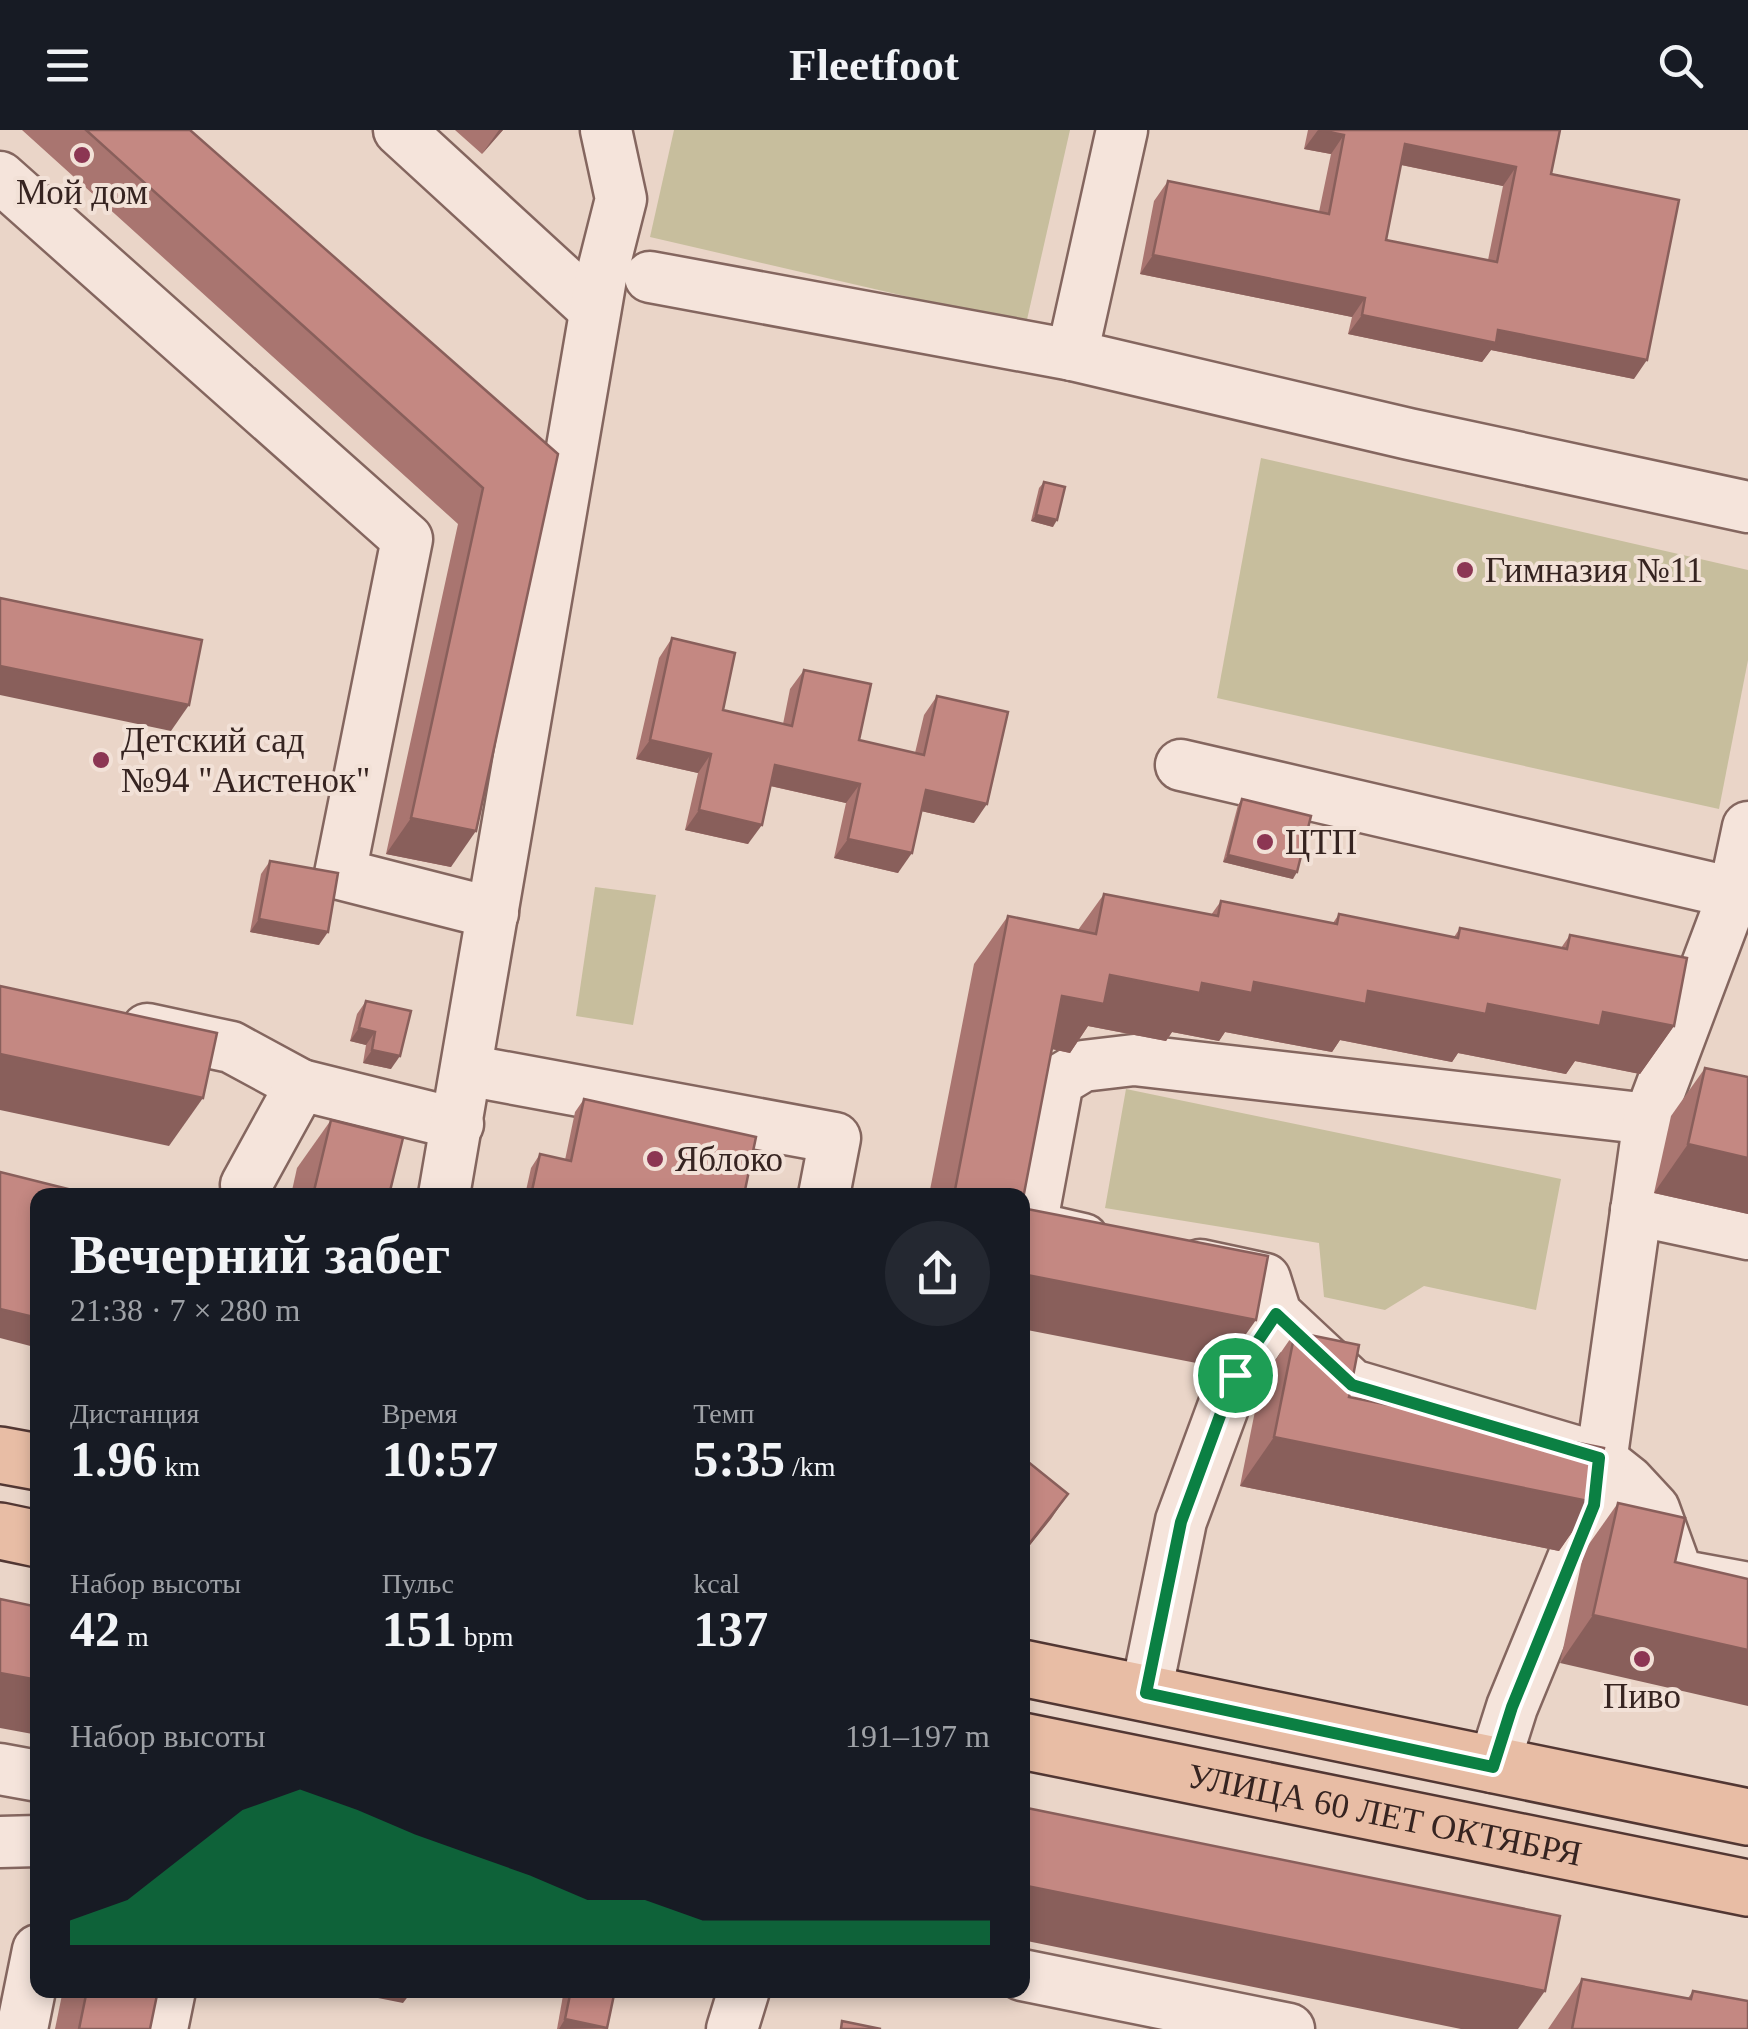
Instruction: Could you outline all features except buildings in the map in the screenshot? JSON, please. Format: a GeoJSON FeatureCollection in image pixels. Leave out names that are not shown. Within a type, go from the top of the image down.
{"type":"FeatureCollection","features":[{"type":"Feature","properties":{"kind":"main road"},"geometry":{"type":"LineString","coordinates":[[0,1455],[30,1461]]}},
{"type":"Feature","properties":{"kind":"main road"},"geometry":{"type":"LineString","coordinates":[[0,1532],[30,1538]]}},
{"type":"Feature","properties":{"kind":"main road","name":"УЛИЦА 60 ЛЕТ ОКТЯБРЯ"},"geometry":{"type":"LineString","coordinates":[[1030,1670],[1748,1817]]}},
{"type":"Feature","properties":{"kind":"main road"},"geometry":{"type":"LineString","coordinates":[[1332,1802],[1348,1737]]}},
{"type":"Feature","properties":{"kind":"main road","name":"УЛИЦА 60 ЛЕТ ОКТЯБРЯ"},"geometry":{"type":"LineString","coordinates":[[1030,1743],[1748,1888]]}},
{"type":"Feature","properties":{"kind":"lane"},"geometry":{"type":"LineString","coordinates":[[399,130],[595,310]]}},
{"type":"Feature","properties":{"kind":"lane"},"geometry":{"type":"LineString","coordinates":[[445,1188],[595,310],[621,199],[606,130]]}},
{"type":"Feature","properties":{"kind":"lane"},"geometry":{"type":"LineString","coordinates":[[1072,355],[1122,130]]}},
{"type":"Feature","properties":{"kind":"lane"},"geometry":{"type":"LineString","coordinates":[[0,177],[408,540],[340,874],[493,913]]}},
{"type":"Feature","properties":{"kind":"lane"},"geometry":{"type":"LineString","coordinates":[[650,277],[1072,355],[1748,507]]}},
{"type":"Feature","properties":{"kind":"lane"},"geometry":{"type":"LineString","coordinates":[[1181,765],[1734,893]]}},
{"type":"Feature","properties":{"kind":"lane"},"geometry":{"type":"LineString","coordinates":[[1493,1767],[1512,1707],[1594,1505],[1649,1119],[1734,893],[1748,828]]}},
{"type":"Feature","properties":{"kind":"lane"},"geometry":{"type":"LineString","coordinates":[[96,1019],[231,1048],[301,1086],[458,1124]]}},
{"type":"Feature","properties":{"kind":"lane"},"geometry":{"type":"LineString","coordinates":[[1649,1119],[1134,1060],[1083,1066],[1058,1082],[1032,1227],[1264,1279],[1276,1314],[1352,1385],[1599,1458],[1628,1480],[1654,1509],[1678,1574],[1748,1588]]}},
{"type":"Feature","properties":{"kind":"lane"},"geometry":{"type":"LineString","coordinates":[[466,1070],[834,1138],[825,1188]]}},
{"type":"Feature","properties":{"kind":"lane"},"geometry":{"type":"LineString","coordinates":[[246,1185],[301,1086]]}},
{"type":"Feature","properties":{"kind":"lane"},"geometry":{"type":"LineString","coordinates":[[1636,1210],[1748,1234]]}},
{"type":"Feature","properties":{"kind":"lane"},"geometry":{"type":"LineString","coordinates":[[1146,1693],[1181,1522],[1235,1375],[1276,1314]]}},
{"type":"Feature","properties":{"kind":"lane"},"geometry":{"type":"LineString","coordinates":[[0,1769],[30,1775]]}},
{"type":"Feature","properties":{"kind":"lane"},"geometry":{"type":"LineString","coordinates":[[0,1842],[30,1841]]}},
{"type":"Feature","properties":{"kind":"lane"},"geometry":{"type":"LineString","coordinates":[[1030,1977],[1289,2029]]}},
{"type":"Feature","properties":{"kind":"lane"},"geometry":{"type":"LineString","coordinates":[[22,2029],[30,1990]]}},
{"type":"Feature","properties":{"kind":"lane"},"geometry":{"type":"LineString","coordinates":[[162,2029],[168,1998]]}},
{"type":"Feature","properties":{"kind":"lane"},"geometry":{"type":"LineString","coordinates":[[732,2029],[742,1998]]}},
{"type":"Feature","properties":{"kind":"shaded area"},"geometry":{"type":"Polygon","coordinates":[[[674,130],[1070,130],[1026,324],[650,237],[674,130]]]}},
{"type":"Feature","properties":{"kind":"shaded area"},"geometry":{"type":"Polygon","coordinates":[[[1261,458],[1748,570],[1748,660],[1719,809],[1217,698],[1261,458]]]}},
{"type":"Feature","properties":{"kind":"shaded area"},"geometry":{"type":"Polygon","coordinates":[[[595,887],[656,895],[633,1025],[576,1016],[595,887]]]}},
{"type":"Feature","properties":{"kind":"shaded area"},"geometry":{"type":"Polygon","coordinates":[[[1126,1089],[1561,1179],[1536,1310],[1424,1286],[1385,1310],[1324,1297],[1319,1243],[1105,1208],[1126,1089]]]}},
{"type":"Feature","properties":{"kind":"place","name":"Мой дом"},"geometry":{"type":"Point","coordinates":[82,155]}},
{"type":"Feature","properties":{"kind":"place","name":"Гимназия №11"},"geometry":{"type":"Point","coordinates":[1465,570]}},
{"type":"Feature","properties":{"kind":"place","name":"Детский сад №94 \"Аистенок\""},"geometry":{"type":"Point","coordinates":[101,760]}},
{"type":"Feature","properties":{"kind":"place","name":"ЦТП"},"geometry":{"type":"Point","coordinates":[1265,842]}},
{"type":"Feature","properties":{"kind":"place","name":"Яблоко"},"geometry":{"type":"Point","coordinates":[655,1159]}},
{"type":"Feature","properties":{"kind":"place","name":"Пиво"},"geometry":{"type":"Point","coordinates":[1642,1659]}},
{"type":"Feature","properties":{"kind":"route"},"geometry":{"type":"LineString","coordinates":[[1276,1314],[1352,1385],[1599,1458],[1594,1505],[1512,1707],[1493,1767],[1146,1693],[1181,1522],[1235,1375],[1276,1314]]}}]}
